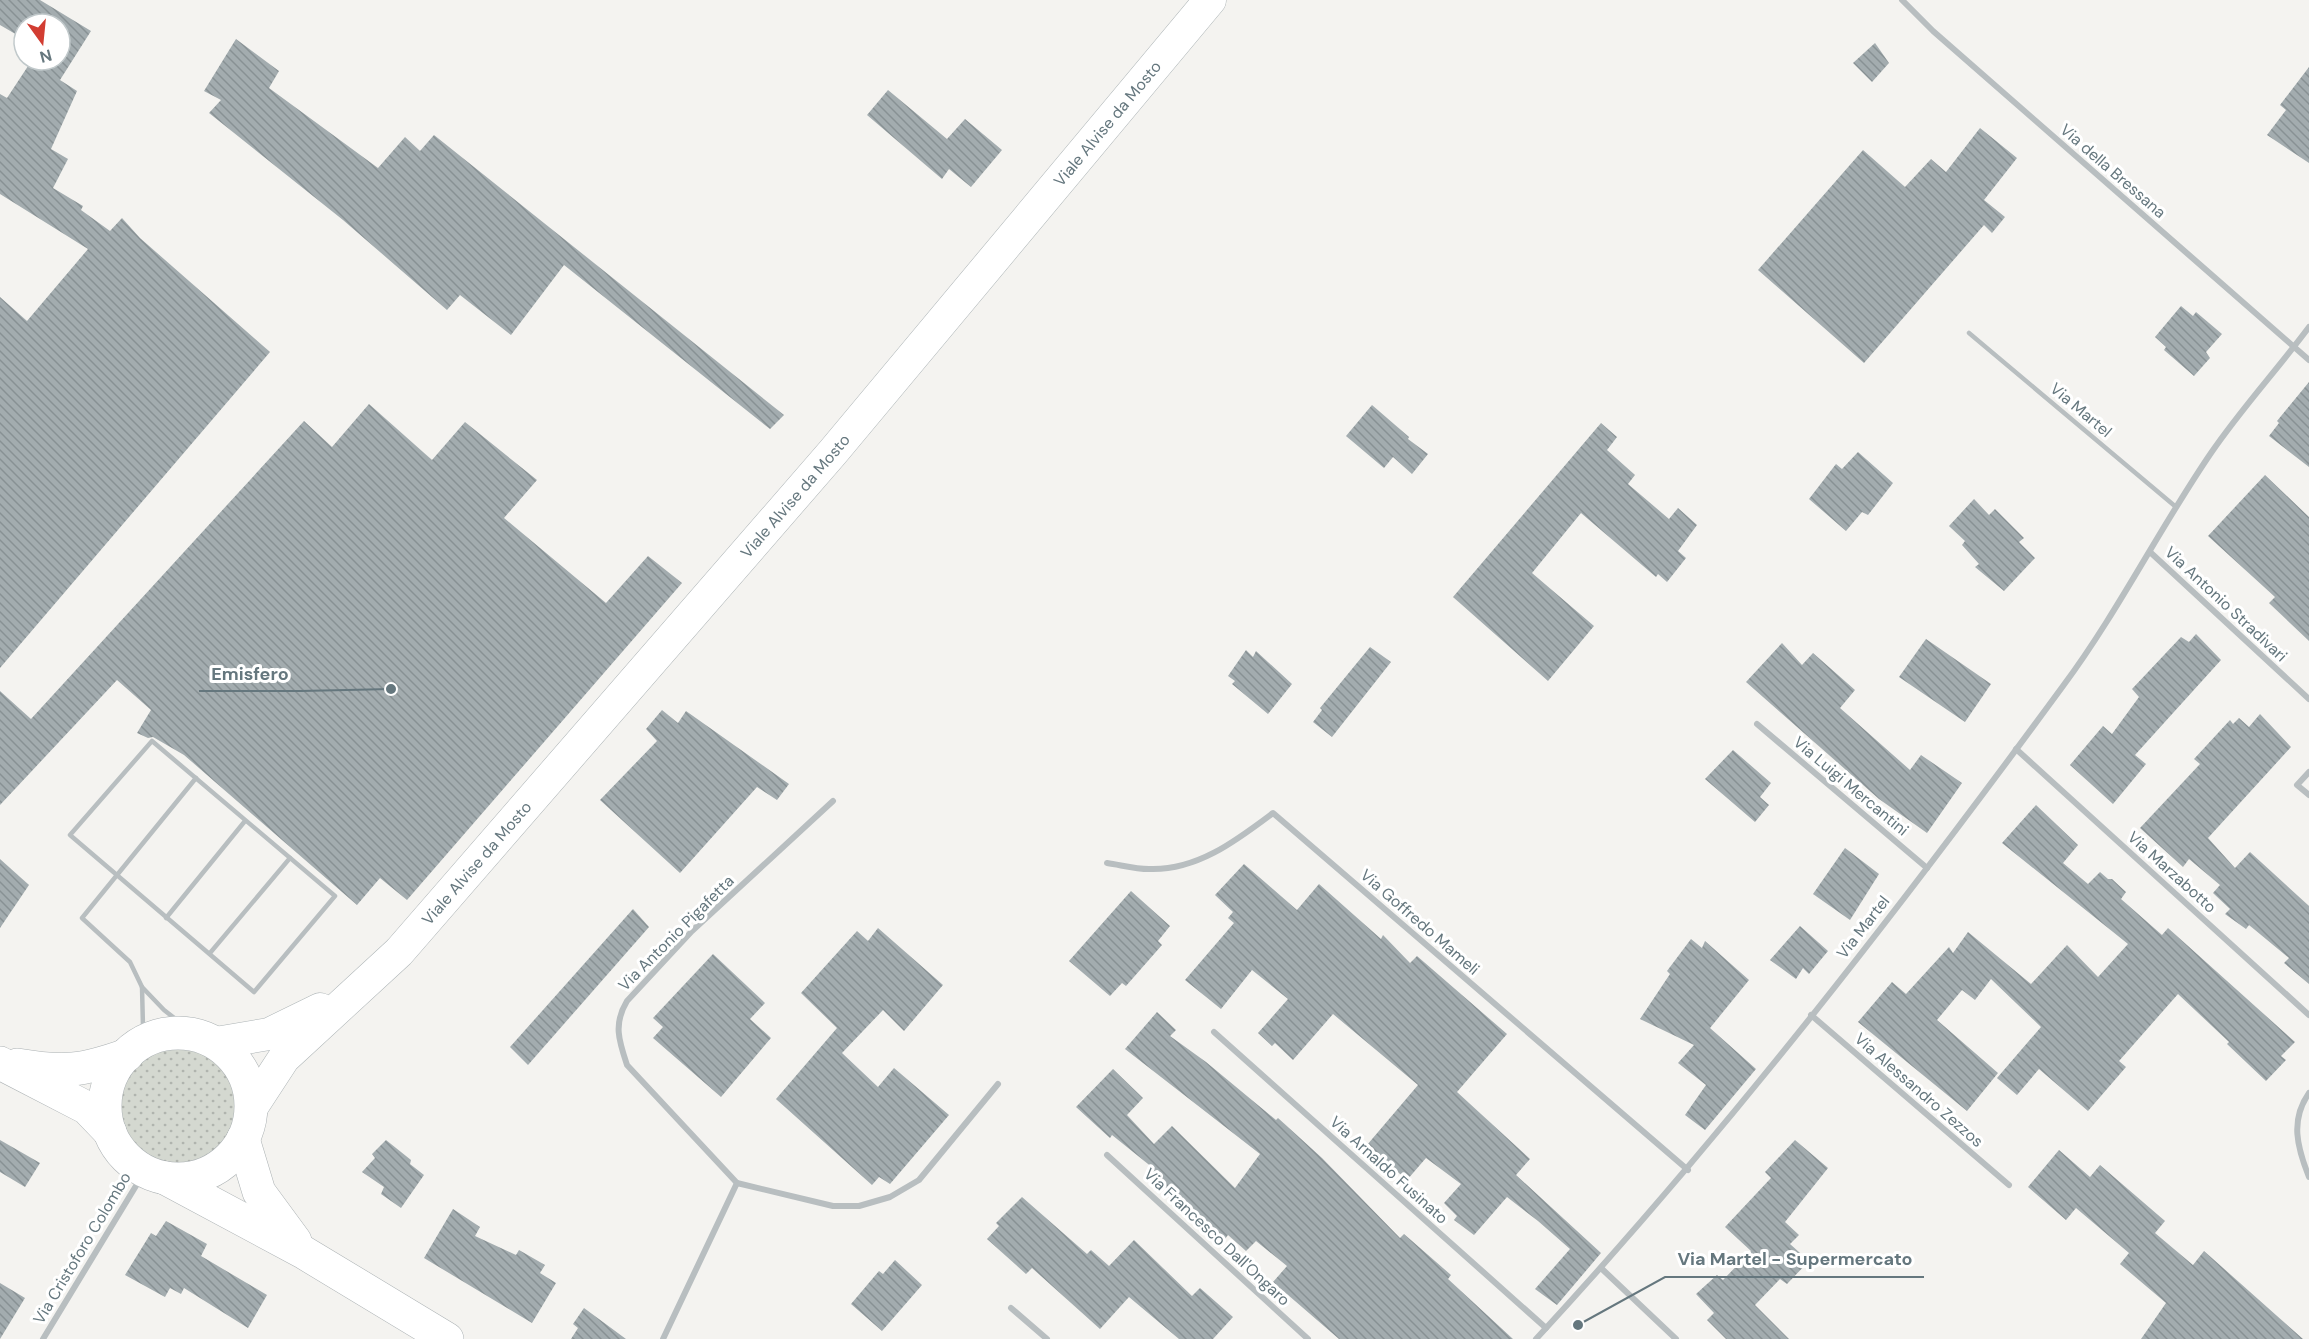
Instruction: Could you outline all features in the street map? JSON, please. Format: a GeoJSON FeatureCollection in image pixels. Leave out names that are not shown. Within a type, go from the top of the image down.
{"type":"FeatureCollection","features":[{"type":"Feature","properties":{"kind":"main road","name":"Viale Alvise da Mosto"},"geometry":{"type":"LineString","coordinates":[[252,1107],[284,1058],[399,952],[832,452],[1210,0]]}},
{"type":"Feature","properties":{"kind":"main road","name":"Viale Alvise da Mosto"},"geometry":{"type":"LineString","coordinates":[[206,1039],[269,1034],[311,1014],[366,980]]}},
{"type":"Feature","properties":{"kind":"main road"},"geometry":{"type":"LineString","coordinates":[[0,1063],[53,1071],[74,1071],[130,1051],[164,1035],[206,1039],[231,1054],[250,1088],[252,1107],[243,1139],[230,1158],[211,1171],[188,1178],[155,1174]]}},
{"type":"Feature","properties":{"kind":"main road"},"geometry":{"type":"LineString","coordinates":[[110,1132],[105,1110],[108,1087],[117,1065],[130,1051]]}},
{"type":"Feature","properties":{"kind":"main road"},"geometry":{"type":"LineString","coordinates":[[0,1063],[87,1108],[110,1132],[130,1161],[303,1252],[447,1339]]}},
{"type":"Feature","properties":{"kind":"main road"},"geometry":{"type":"LineString","coordinates":[[243,1139],[259,1192],[303,1252]]}},
{"type":"Feature","properties":{"kind":"street","name":"Via della Bressana"},"geometry":{"type":"LineString","coordinates":[[1902,0],[1933,31],[2309,360]]}},
{"type":"Feature","properties":{"kind":"street","name":"Via Martel"},"geometry":{"type":"LineString","coordinates":[[1536,1339],[1688,1170],[1927,868],[2071,674],[2151,552],[2176,507],[2212,452],[2309,327]]}},
{"type":"Feature","properties":{"kind":"street","name":"Via Antonio Stradivari"},"geometry":{"type":"LineString","coordinates":[[2151,552],[2309,699]]}},
{"type":"Feature","properties":{"kind":"street","name":"Via Luigi Mercantini"},"geometry":{"type":"LineString","coordinates":[[1757,724],[1927,868]]}},
{"type":"Feature","properties":{"kind":"street","name":"Via Marzabotto"},"geometry":{"type":"LineString","coordinates":[[2016,749],[2309,1015]]}},
{"type":"Feature","properties":{"kind":"street"},"geometry":{"type":"LineString","coordinates":[[2309,772],[2298,785],[2309,795]]}},
{"type":"Feature","properties":{"kind":"street","name":"Via Antonio Pigafetta"},"geometry":{"type":"LineString","coordinates":[[737,1183],[627,1065],[619,1041],[617,1025],[619,1013],[627,1000],[692,932],[833,801]]}},
{"type":"Feature","properties":{"kind":"street","name":"Via Goffredo Mameli"},"geometry":{"type":"LineString","coordinates":[[1107,863],[1150,869],[1192,863],[1234,842],[1273,813],[1688,1170]]}},
{"type":"Feature","properties":{"kind":"street","name":"Via Alessandro Zezzos"},"geometry":{"type":"LineString","coordinates":[[1810,1015],[2009,1185]]}},
{"type":"Feature","properties":{"kind":"street","name":"Via Arnaldo Fusinato"},"geometry":{"type":"LineString","coordinates":[[1214,1032],[1546,1328]]}},
{"type":"Feature","properties":{"kind":"street"},"geometry":{"type":"LineString","coordinates":[[663,1339],[737,1183],[833,1206],[858,1206],[890,1197],[919,1180],[998,1084]]}},
{"type":"Feature","properties":{"kind":"street"},"geometry":{"type":"LineString","coordinates":[[2309,1093],[2300,1107],[2296,1126],[2300,1150],[2309,1177]]}},
{"type":"Feature","properties":{"kind":"street","name":"Via Francesco Dall'Ongaro"},"geometry":{"type":"LineString","coordinates":[[1107,1155],[1308,1339]]}},
{"type":"Feature","properties":{"kind":"street","name":"Via Cristoforo Colombo"},"geometry":{"type":"LineString","coordinates":[[43,1339],[155,1174]]}},
{"type":"Feature","properties":{"kind":"street"},"geometry":{"type":"LineString","coordinates":[[1601,1268],[1676,1339]]}},
{"type":"Feature","properties":{"kind":"street"},"geometry":{"type":"LineString","coordinates":[[1011,1308],[1047,1339]]}},
{"type":"Feature","properties":{"kind":"lane","name":"Via Martel"},"geometry":{"type":"LineString","coordinates":[[1969,333],[2176,507]]}},
{"type":"Feature","properties":{"kind":"lane"},"geometry":{"type":"LineString","coordinates":[[152,741],[245,820],[335,896],[254,992],[70,835],[152,741]]}},
{"type":"Feature","properties":{"kind":"lane"},"geometry":{"type":"LineString","coordinates":[[196,778],[82,918],[130,962],[142,987],[164,1010],[206,1039]]}},
{"type":"Feature","properties":{"kind":"lane"},"geometry":{"type":"LineString","coordinates":[[166,918],[245,820]]}},
{"type":"Feature","properties":{"kind":"lane"},"geometry":{"type":"LineString","coordinates":[[210,953],[290,858]]}},
{"type":"Feature","properties":{"kind":"lane"},"geometry":{"type":"LineString","coordinates":[[130,1051],[143,1027],[142,987]]}},
{"type":"Feature","properties":{"kind":"shaded area"},"geometry":{"type":"Polygon","coordinates":[[[179,1048],[201,1052],[220,1065],[233,1084],[237,1106],[233,1128],[220,1147],[201,1160],[179,1164],[157,1160],[138,1147],[125,1128],[121,1106],[125,1084],[138,1065],[157,1052],[179,1048]]]}},
{"type":"Feature","properties":{"kind":"building"},"geometry":{"type":"Polygon","coordinates":[[[0,0],[40,0],[60,12],[12,12],[12,32],[0,25],[0,0]]]}},
{"type":"Feature","properties":{"kind":"building"},"geometry":{"type":"Polygon","coordinates":[[[72,19],[91,31],[72,61],[72,19]]]}},
{"type":"Feature","properties":{"kind":"building"},"geometry":{"type":"Polygon","coordinates":[[[236,39],[279,71],[269,88],[378,168],[405,137],[420,151],[434,135],[784,415],[770,429],[564,265],[511,335],[460,295],[447,310],[343,220],[209,113],[221,100],[204,91],[236,39]]]}},
{"type":"Feature","properties":{"kind":"building"},"geometry":{"type":"Polygon","coordinates":[[[1875,43],[1889,63],[1872,82],[1853,63],[1875,43]]]}},
{"type":"Feature","properties":{"kind":"building"},"geometry":{"type":"Polygon","coordinates":[[[2309,67],[2309,163],[2267,135],[2286,110],[2280,105],[2309,67]]]}},
{"type":"Feature","properties":{"kind":"building"},"geometry":{"type":"Polygon","coordinates":[[[24,72],[65,72],[60,80],[77,91],[51,149],[68,159],[53,188],[83,206],[81,210],[110,231],[122,218],[140,238],[270,352],[0,668],[0,297],[27,321],[88,249],[0,194],[0,94],[7,98],[24,72]]]}},
{"type":"Feature","properties":{"kind":"building"},"geometry":{"type":"Polygon","coordinates":[[[888,90],[947,139],[965,119],[1002,150],[971,187],[949,169],[942,179],[867,115],[888,90]]]}},
{"type":"Feature","properties":{"kind":"building"},"geometry":{"type":"Polygon","coordinates":[[[1980,128],[2017,158],[1984,200],[2005,217],[1992,233],[1984,225],[1864,363],[1758,270],[1863,150],[1905,187],[1931,159],[1946,172],[1980,128]]]}},
{"type":"Feature","properties":{"kind":"building"},"geometry":{"type":"Polygon","coordinates":[[[2181,306],[2193,316],[2196,312],[2222,334],[2206,352],[2210,358],[2194,376],[2164,350],[2166,347],[2155,337],[2181,306]]]}},
{"type":"Feature","properties":{"kind":"building"},"geometry":{"type":"Polygon","coordinates":[[[2309,382],[2309,467],[2269,436],[2279,423],[2277,421],[2309,382]]]}},
{"type":"Feature","properties":{"kind":"building"},"geometry":{"type":"Polygon","coordinates":[[[369,404],[432,460],[465,422],[537,480],[504,518],[606,603],[648,556],[682,583],[407,900],[380,878],[357,905],[184,755],[153,737],[148,738],[137,733],[151,710],[117,680],[0,805],[0,691],[31,719],[304,421],[332,447],[369,404]]]}},
{"type":"Feature","properties":{"kind":"building"},"geometry":{"type":"Polygon","coordinates":[[[1372,405],[1409,437],[1408,439],[1428,454],[1412,474],[1393,457],[1384,468],[1346,436],[1372,405]]]}},
{"type":"Feature","properties":{"kind":"building"},"geometry":{"type":"Polygon","coordinates":[[[1601,423],[1617,437],[1607,450],[1635,475],[1628,484],[1669,519],[1678,508],[1697,525],[1678,551],[1686,558],[1667,582],[1658,574],[1656,577],[1581,513],[1532,573],[1594,626],[1548,681],[1453,597],[1601,423]]]}},
{"type":"Feature","properties":{"kind":"building"},"geometry":{"type":"Polygon","coordinates":[[[1858,452],[1893,483],[1868,515],[1862,512],[1846,531],[1809,499],[1836,464],[1842,469],[1858,452]]]}},
{"type":"Feature","properties":{"kind":"building"},"geometry":{"type":"Polygon","coordinates":[[[2265,475],[2309,517],[2309,641],[2269,603],[2275,597],[2208,536],[2265,475]]]}},
{"type":"Feature","properties":{"kind":"building"},"geometry":{"type":"Polygon","coordinates":[[[1974,499],[1989,515],[1995,509],[2024,538],[2019,542],[2035,558],[2004,591],[1975,567],[1979,564],[1962,545],[1965,541],[1949,526],[1974,499]]]}},
{"type":"Feature","properties":{"kind":"building"},"geometry":{"type":"Polygon","coordinates":[[[2196,634],[2221,660],[2135,755],[2146,764],[2113,804],[2070,765],[2103,726],[2112,734],[2139,697],[2132,689],[2181,637],[2189,642],[2196,634]]]}},
{"type":"Feature","properties":{"kind":"building"},"geometry":{"type":"Polygon","coordinates":[[[1926,639],[1991,684],[1965,722],[1899,677],[1926,639]]]}},
{"type":"Feature","properties":{"kind":"building"},"geometry":{"type":"Polygon","coordinates":[[[1782,643],[1802,665],[1813,653],[1855,690],[1840,708],[1910,770],[1921,755],[1962,783],[1927,833],[1879,799],[1746,682],[1782,643]]]}},
{"type":"Feature","properties":{"kind":"building"},"geometry":{"type":"Polygon","coordinates":[[[1370,647],[1391,662],[1332,737],[1313,722],[1322,710],[1320,708],[1370,647]]]}},
{"type":"Feature","properties":{"kind":"building"},"geometry":{"type":"Polygon","coordinates":[[[1246,650],[1253,657],[1256,651],[1292,684],[1268,714],[1232,684],[1235,681],[1228,676],[1246,650]]]}},
{"type":"Feature","properties":{"kind":"building"},"geometry":{"type":"Polygon","coordinates":[[[662,710],[678,723],[686,711],[789,784],[777,800],[757,787],[680,873],[600,800],[657,741],[646,729],[662,710]]]}},
{"type":"Feature","properties":{"kind":"building"},"geometry":{"type":"Polygon","coordinates":[[[2260,714],[2291,747],[2208,838],[2235,868],[2250,852],[2309,906],[2309,984],[2284,963],[2289,958],[2249,925],[2246,929],[2225,914],[2230,909],[2213,893],[2220,885],[2189,859],[2183,867],[2140,828],[2200,764],[2194,759],[2230,720],[2233,724],[2239,718],[2249,727],[2260,714]]]}},
{"type":"Feature","properties":{"kind":"building"},"geometry":{"type":"Polygon","coordinates":[[[1733,750],[1771,783],[1760,797],[1769,805],[1755,822],[1705,779],[1733,750]]]}},
{"type":"Feature","properties":{"kind":"building"},"geometry":{"type":"Polygon","coordinates":[[[2036,805],[2078,845],[2063,863],[2088,884],[2100,872],[2108,879],[2112,879],[2126,892],[2121,899],[2162,935],[2168,928],[2295,1042],[2281,1056],[2286,1060],[2266,1081],[2178,994],[2119,1061],[2126,1067],[2088,1111],[2039,1069],[2017,1095],[1997,1078],[2041,1027],[1991,979],[1975,1000],[1962,990],[1937,1020],[1998,1073],[1967,1111],[1858,1022],[1892,982],[1906,994],[1949,947],[1953,953],[1968,932],[2031,984],[2067,945],[2098,977],[2128,944],[2002,843],[2036,805]]]}},
{"type":"Feature","properties":{"kind":"building"},"geometry":{"type":"Polygon","coordinates":[[[1845,848],[1879,874],[1850,920],[1813,894],[1845,848]]]}},
{"type":"Feature","properties":{"kind":"building"},"geometry":{"type":"Polygon","coordinates":[[[0,859],[29,885],[0,928],[0,859]]]}},
{"type":"Feature","properties":{"kind":"building"},"geometry":{"type":"Polygon","coordinates":[[[1244,864],[1297,910],[1319,884],[1381,939],[1383,935],[1410,963],[1417,956],[1507,1034],[1457,1092],[1530,1159],[1516,1175],[1601,1253],[1557,1305],[1535,1289],[1570,1249],[1538,1221],[1507,1197],[1474,1235],[1454,1220],[1457,1216],[1444,1203],[1461,1184],[1426,1158],[1407,1180],[1367,1145],[1418,1085],[1333,1014],[1293,1060],[1275,1043],[1272,1046],[1258,1033],[1288,999],[1252,970],[1221,1009],[1185,980],[1234,923],[1228,918],[1233,912],[1215,895],[1244,864]]]}},
{"type":"Feature","properties":{"kind":"building"},"geometry":{"type":"Polygon","coordinates":[[[1131,891],[1170,926],[1158,941],[1162,945],[1126,986],[1122,983],[1110,996],[1069,961],[1131,891]]]}},
{"type":"Feature","properties":{"kind":"building"},"geometry":{"type":"Polygon","coordinates":[[[633,909],[649,927],[528,1065],[510,1047],[633,909]]]}},
{"type":"Feature","properties":{"kind":"building"},"geometry":{"type":"Polygon","coordinates":[[[1800,926],[1828,951],[1809,974],[1803,968],[1796,979],[1770,960],[1800,926]]]}},
{"type":"Feature","properties":{"kind":"building"},"geometry":{"type":"Polygon","coordinates":[[[878,928],[943,985],[904,1031],[883,1010],[842,1053],[878,1087],[894,1068],[949,1115],[890,1184],[879,1177],[872,1185],[776,1099],[837,1028],[801,993],[857,931],[868,941],[878,928]]]}},
{"type":"Feature","properties":{"kind":"building"},"geometry":{"type":"Polygon","coordinates":[[[1691,939],[1702,948],[1705,941],[1749,980],[1710,1028],[1756,1069],[1705,1130],[1685,1115],[1706,1085],[1678,1063],[1694,1045],[1640,1019],[1670,974],[1667,971],[1691,939]]]}},
{"type":"Feature","properties":{"kind":"building"},"geometry":{"type":"Polygon","coordinates":[[[713,954],[765,1003],[750,1019],[771,1038],[721,1097],[653,1038],[663,1027],[653,1018],[713,954]]]}},
{"type":"Feature","properties":{"kind":"building"},"geometry":{"type":"Polygon","coordinates":[[[1157,1012],[1176,1030],[1170,1036],[1206,1062],[1276,1120],[1278,1118],[1322,1158],[1400,1238],[1404,1234],[1451,1275],[1448,1279],[1513,1339],[1339,1339],[1273,1282],[1287,1266],[1256,1241],[1246,1251],[1228,1235],[1225,1239],[1175,1191],[1172,1194],[1149,1172],[1153,1168],[1112,1135],[1110,1138],[1076,1107],[1113,1069],[1143,1098],[1127,1115],[1154,1144],[1172,1126],[1235,1188],[1260,1154],[1125,1049],[1157,1012]]]}},
{"type":"Feature","properties":{"kind":"building"},"geometry":{"type":"Polygon","coordinates":[[[0,1140],[40,1163],[25,1187],[0,1172],[0,1140]]]}},
{"type":"Feature","properties":{"kind":"building"},"geometry":{"type":"Polygon","coordinates":[[[386,1140],[411,1160],[410,1164],[424,1175],[401,1208],[381,1194],[384,1187],[362,1172],[375,1158],[372,1154],[386,1140]]]}},
{"type":"Feature","properties":{"kind":"building"},"geometry":{"type":"Polygon","coordinates":[[[1795,1140],[1828,1168],[1785,1222],[1799,1235],[1790,1244],[1809,1261],[1787,1284],[1780,1279],[1755,1305],[1789,1339],[1726,1339],[1707,1320],[1714,1313],[1696,1294],[1717,1275],[1723,1280],[1751,1251],[1725,1227],[1771,1178],[1765,1172],[1795,1140]]]}},
{"type":"Feature","properties":{"kind":"building"},"geometry":{"type":"Polygon","coordinates":[[[2059,1150],[2090,1177],[2100,1165],[2165,1221],[2155,1233],[2193,1265],[2204,1251],[2303,1339],[2141,1339],[2166,1303],[2120,1264],[2129,1253],[2076,1208],[2066,1220],[2028,1187],[2059,1150]]]}},
{"type":"Feature","properties":{"kind":"building"},"geometry":{"type":"Polygon","coordinates":[[[1022,1197],[1087,1254],[1091,1250],[1109,1266],[1134,1240],[1192,1296],[1200,1288],[1233,1317],[1213,1339],[1179,1339],[1129,1297],[1100,1329],[1032,1268],[1026,1274],[987,1239],[999,1226],[996,1223],[1022,1197]]]}},
{"type":"Feature","properties":{"kind":"building"},"geometry":{"type":"Polygon","coordinates":[[[453,1209],[480,1227],[475,1236],[516,1255],[519,1250],[545,1265],[540,1273],[556,1283],[532,1323],[424,1258],[453,1209]]]}},
{"type":"Feature","properties":{"kind":"building"},"geometry":{"type":"Polygon","coordinates":[[[166,1221],[207,1244],[201,1256],[267,1295],[248,1328],[184,1288],[181,1294],[170,1288],[165,1297],[125,1275],[151,1233],[156,1236],[166,1221]]]}},
{"type":"Feature","properties":{"kind":"building"},"geometry":{"type":"Polygon","coordinates":[[[895,1260],[922,1285],[882,1331],[851,1304],[879,1271],[883,1274],[895,1260]]]}},
{"type":"Feature","properties":{"kind":"building"},"geometry":{"type":"Polygon","coordinates":[[[0,1283],[25,1298],[0,1339],[0,1283]]]}},
{"type":"Feature","properties":{"kind":"building"},"geometry":{"type":"Polygon","coordinates":[[[584,1308],[626,1339],[571,1339],[578,1328],[573,1324],[584,1308]]]}},
{"type":"Feature","properties":{"kind":"place","name":"Emisfero"},"geometry":{"type":"Point","coordinates":[391,689]}},
{"type":"Feature","properties":{"kind":"place","name":"Via Martel - Supermercato"},"geometry":{"type":"Point","coordinates":[1578,1325]}}]}
